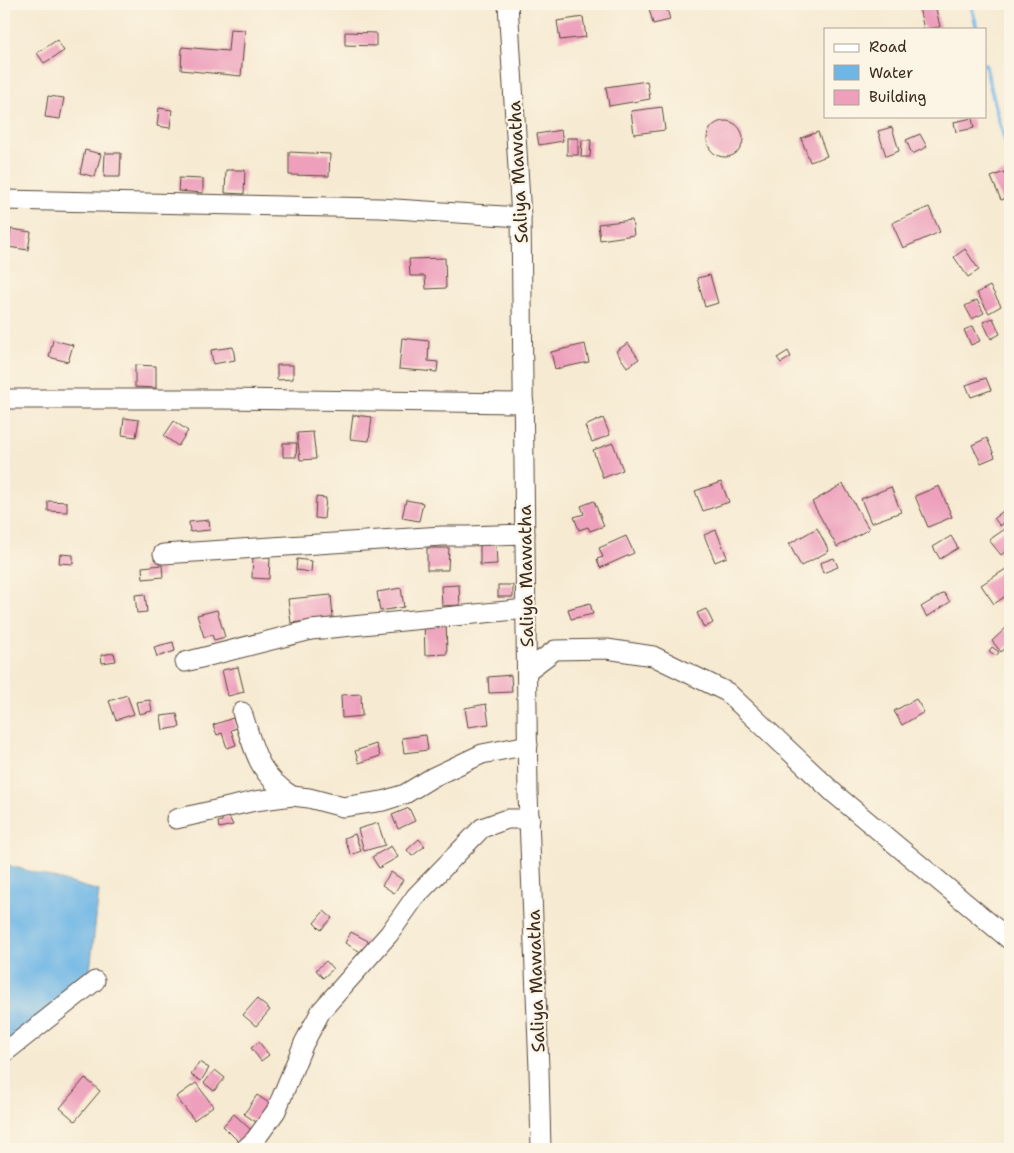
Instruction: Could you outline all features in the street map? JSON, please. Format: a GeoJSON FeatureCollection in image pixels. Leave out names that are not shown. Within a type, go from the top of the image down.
{"type":"FeatureCollection","features":[{"type":"Feature","properties":{"kind":"street","name":"Saliya Mawatha"},"geometry":{"type":"LineString","coordinates":[[508,4],[521,217],[528,745],[541,1149]]}},
{"type":"Feature","properties":{"kind":"street"},"geometry":{"type":"LineString","coordinates":[[4,200],[380,208],[521,217]]}},
{"type":"Feature","properties":{"kind":"street"},"geometry":{"type":"LineString","coordinates":[[4,399],[250,399],[524,403]]}},
{"type":"Feature","properties":{"kind":"street"},"geometry":{"type":"LineString","coordinates":[[163,554],[442,536],[525,534]]}},
{"type":"Feature","properties":{"kind":"street"},"geometry":{"type":"LineString","coordinates":[[185,662],[311,630],[526,609]]}},
{"type":"Feature","properties":{"kind":"street"},"geometry":{"type":"LineString","coordinates":[[527,671],[555,650],[608,649],[653,656],[727,692],[836,795],[1010,940]]}},
{"type":"Feature","properties":{"kind":"street"},"geometry":{"type":"LineString","coordinates":[[242,712],[258,762],[278,787],[292,796]]}},
{"type":"Feature","properties":{"kind":"street"},"geometry":{"type":"LineString","coordinates":[[176,819],[255,801],[292,796],[309,798],[343,807],[383,802],[406,794],[432,777],[482,754],[528,745]]}},
{"type":"Feature","properties":{"kind":"street"},"geometry":{"type":"LineString","coordinates":[[245,1149],[255,1140],[276,1111],[304,1043],[322,1011],[389,934],[416,896],[482,828],[507,819],[530,819]]}},
{"type":"Feature","properties":{"kind":"street"},"geometry":{"type":"LineString","coordinates":[[4,1053],[95,980]]}},
{"type":"Feature","properties":{"kind":"water"},"geometry":{"type":"Polygon","coordinates":[[[4,864],[99,891],[89,979],[4,1047],[4,864]]]}},
{"type":"Feature","properties":{"kind":"building"},"geometry":{"type":"Polygon","coordinates":[[[648,4],[666,4],[670,20],[653,24],[648,4]]]}},
{"type":"Feature","properties":{"kind":"building"},"geometry":{"type":"Polygon","coordinates":[[[918,4],[935,4],[940,27],[924,28],[918,4]]]}},
{"type":"Feature","properties":{"kind":"building"},"geometry":{"type":"Polygon","coordinates":[[[583,17],[586,37],[560,40],[557,21],[583,17]]]}},
{"type":"Feature","properties":{"kind":"building"},"geometry":{"type":"Polygon","coordinates":[[[230,29],[245,30],[241,76],[181,70],[182,47],[228,51],[230,29]]]}},
{"type":"Feature","properties":{"kind":"building"},"geometry":{"type":"Polygon","coordinates":[[[345,32],[376,33],[376,46],[345,45],[345,32]]]}},
{"type":"Feature","properties":{"kind":"building"},"geometry":{"type":"Polygon","coordinates":[[[57,40],[64,51],[44,63],[37,53],[57,40]]]}},
{"type":"Feature","properties":{"kind":"building"},"geometry":{"type":"Polygon","coordinates":[[[647,81],[650,99],[609,106],[606,87],[647,81]]]}},
{"type":"Feature","properties":{"kind":"building"},"geometry":{"type":"Polygon","coordinates":[[[48,96],[64,98],[60,119],[45,117],[48,96]]]}},
{"type":"Feature","properties":{"kind":"building"},"geometry":{"type":"Polygon","coordinates":[[[662,107],[665,130],[634,134],[631,111],[662,107]]]}},
{"type":"Feature","properties":{"kind":"building"},"geometry":{"type":"Polygon","coordinates":[[[159,108],[172,110],[170,128],[157,126],[159,108]]]}},
{"type":"Feature","properties":{"kind":"building"},"geometry":{"type":"Polygon","coordinates":[[[972,118],[974,128],[956,132],[954,122],[972,118]]]}},
{"type":"Feature","properties":{"kind":"building"},"geometry":{"type":"Polygon","coordinates":[[[725,121],[732,122],[738,126],[742,132],[742,146],[738,152],[732,156],[725,157],[718,156],[712,152],[708,146],[707,139],[708,132],[712,126],[718,122],[725,121]]]}},
{"type":"Feature","properties":{"kind":"building"},"geometry":{"type":"Polygon","coordinates":[[[892,127],[899,151],[886,156],[878,131],[892,127]]]}},
{"type":"Feature","properties":{"kind":"building"},"geometry":{"type":"Polygon","coordinates":[[[561,130],[563,141],[539,145],[537,134],[561,130]]]}},
{"type":"Feature","properties":{"kind":"building"},"geometry":{"type":"Polygon","coordinates":[[[818,132],[827,156],[810,162],[801,138],[818,132]]]}},
{"type":"Feature","properties":{"kind":"building"},"geometry":{"type":"Polygon","coordinates":[[[920,134],[927,147],[912,154],[906,140],[920,134]]]}},
{"type":"Feature","properties":{"kind":"building"},"geometry":{"type":"Polygon","coordinates":[[[567,138],[578,138],[578,155],[567,155],[567,138]]]}},
{"type":"Feature","properties":{"kind":"building"},"geometry":{"type":"Polygon","coordinates":[[[582,140],[591,140],[590,157],[581,157],[582,140]]]}},
{"type":"Feature","properties":{"kind":"building"},"geometry":{"type":"Polygon","coordinates":[[[85,150],[101,154],[95,177],[80,173],[85,150]]]}},
{"type":"Feature","properties":{"kind":"building"},"geometry":{"type":"Polygon","coordinates":[[[289,152],[330,154],[329,176],[289,175],[289,152]]]}},
{"type":"Feature","properties":{"kind":"building"},"geometry":{"type":"Polygon","coordinates":[[[105,153],[121,153],[120,177],[104,177],[105,153]]]}},
{"type":"Feature","properties":{"kind":"building"},"geometry":{"type":"Polygon","coordinates":[[[226,170],[245,170],[244,194],[225,193],[226,170]]]}},
{"type":"Feature","properties":{"kind":"building"},"geometry":{"type":"Polygon","coordinates":[[[1004,172],[1010,186],[1010,197],[1001,200],[991,177],[1004,172]]]}},
{"type":"Feature","properties":{"kind":"building"},"geometry":{"type":"Polygon","coordinates":[[[179,178],[203,179],[203,193],[178,191],[179,178]]]}},
{"type":"Feature","properties":{"kind":"building"},"geometry":{"type":"Polygon","coordinates":[[[929,207],[940,232],[903,248],[892,223],[929,207]]]}},
{"type":"Feature","properties":{"kind":"building"},"geometry":{"type":"Polygon","coordinates":[[[632,220],[634,235],[600,240],[598,224],[632,220]]]}},
{"type":"Feature","properties":{"kind":"building"},"geometry":{"type":"Polygon","coordinates":[[[11,229],[31,232],[28,250],[8,247],[11,229]]]}},
{"type":"Feature","properties":{"kind":"building"},"geometry":{"type":"Polygon","coordinates":[[[965,249],[979,270],[968,277],[954,257],[965,249]]]}},
{"type":"Feature","properties":{"kind":"building"},"geometry":{"type":"Polygon","coordinates":[[[445,258],[446,288],[426,289],[425,276],[410,276],[409,259],[445,258]]]}},
{"type":"Feature","properties":{"kind":"building"},"geometry":{"type":"Polygon","coordinates":[[[710,275],[718,303],[705,307],[697,278],[710,275]]]}},
{"type":"Feature","properties":{"kind":"building"},"geometry":{"type":"Polygon","coordinates":[[[990,286],[1001,306],[989,313],[977,293],[990,286]]]}},
{"type":"Feature","properties":{"kind":"building"},"geometry":{"type":"Polygon","coordinates":[[[977,300],[984,313],[972,319],[965,306],[977,300]]]}},
{"type":"Feature","properties":{"kind":"building"},"geometry":{"type":"Polygon","coordinates":[[[993,318],[1000,334],[991,339],[983,322],[993,318]]]}},
{"type":"Feature","properties":{"kind":"building"},"geometry":{"type":"Polygon","coordinates":[[[973,326],[980,341],[971,345],[964,330],[973,326]]]}},
{"type":"Feature","properties":{"kind":"building"},"geometry":{"type":"Polygon","coordinates":[[[402,338],[429,341],[428,361],[438,362],[437,372],[399,369],[402,338]]]}},
{"type":"Feature","properties":{"kind":"building"},"geometry":{"type":"Polygon","coordinates":[[[53,340],[73,345],[68,362],[49,357],[53,340]]]}},
{"type":"Feature","properties":{"kind":"building"},"geometry":{"type":"Polygon","coordinates":[[[628,343],[639,359],[627,367],[616,351],[628,343]]]}},
{"type":"Feature","properties":{"kind":"building"},"geometry":{"type":"Polygon","coordinates":[[[585,344],[589,362],[555,369],[551,352],[585,344]]]}},
{"type":"Feature","properties":{"kind":"building"},"geometry":{"type":"Polygon","coordinates":[[[233,347],[235,360],[213,364],[211,350],[233,347]]]}},
{"type":"Feature","properties":{"kind":"building"},"geometry":{"type":"Polygon","coordinates":[[[788,351],[791,357],[781,363],[777,358],[788,351]]]}},
{"type":"Feature","properties":{"kind":"building"},"geometry":{"type":"Polygon","coordinates":[[[135,365],[156,366],[156,388],[135,387],[135,365]]]}},
{"type":"Feature","properties":{"kind":"building"},"geometry":{"type":"Polygon","coordinates":[[[277,365],[293,365],[293,379],[277,380],[277,365]]]}},
{"type":"Feature","properties":{"kind":"building"},"geometry":{"type":"Polygon","coordinates":[[[986,378],[991,390],[971,397],[966,385],[986,378]]]}},
{"type":"Feature","properties":{"kind":"building"},"geometry":{"type":"Polygon","coordinates":[[[353,415],[372,417],[369,441],[350,439],[353,415]]]}},
{"type":"Feature","properties":{"kind":"building"},"geometry":{"type":"Polygon","coordinates":[[[124,418],[139,420],[136,437],[122,435],[124,418]]]}},
{"type":"Feature","properties":{"kind":"building"},"geometry":{"type":"Polygon","coordinates":[[[603,418],[610,435],[592,442],[585,426],[603,418]]]}},
{"type":"Feature","properties":{"kind":"building"},"geometry":{"type":"Polygon","coordinates":[[[174,421],[188,431],[178,446],[164,436],[174,421]]]}},
{"type":"Feature","properties":{"kind":"building"},"geometry":{"type":"Polygon","coordinates":[[[313,432],[316,459],[300,460],[297,433],[313,432]]]}},
{"type":"Feature","properties":{"kind":"building"},"geometry":{"type":"Polygon","coordinates":[[[987,438],[995,457],[981,463],[972,445],[987,438]]]}},
{"type":"Feature","properties":{"kind":"building"},"geometry":{"type":"Polygon","coordinates":[[[283,443],[297,443],[296,457],[283,457],[283,443]]]}},
{"type":"Feature","properties":{"kind":"building"},"geometry":{"type":"Polygon","coordinates":[[[613,443],[623,470],[603,478],[593,450],[613,443]]]}},
{"type":"Feature","properties":{"kind":"building"},"geometry":{"type":"Polygon","coordinates":[[[721,482],[729,502],[703,511],[695,491],[721,482]]]}},
{"type":"Feature","properties":{"kind":"building"},"geometry":{"type":"Polygon","coordinates":[[[843,484],[869,529],[837,547],[812,502],[843,484]]]}},
{"type":"Feature","properties":{"kind":"building"},"geometry":{"type":"Polygon","coordinates":[[[939,486],[952,517],[928,527],[915,496],[939,486]]]}},
{"type":"Feature","properties":{"kind":"building"},"geometry":{"type":"Polygon","coordinates":[[[891,487],[901,512],[871,523],[861,499],[891,487]]]}},
{"type":"Feature","properties":{"kind":"building"},"geometry":{"type":"Polygon","coordinates":[[[316,497],[326,498],[324,519],[315,518],[316,497]]]}},
{"type":"Feature","properties":{"kind":"building"},"geometry":{"type":"Polygon","coordinates":[[[406,500],[423,503],[419,521],[402,518],[406,500]]]}},
{"type":"Feature","properties":{"kind":"building"},"geometry":{"type":"Polygon","coordinates":[[[48,501],[67,502],[67,512],[48,511],[48,501]]]}},
{"type":"Feature","properties":{"kind":"building"},"geometry":{"type":"Polygon","coordinates":[[[594,501],[604,526],[590,531],[588,527],[579,530],[574,517],[584,514],[581,506],[594,501]]]}},
{"type":"Feature","properties":{"kind":"building"},"geometry":{"type":"Polygon","coordinates":[[[1010,506],[1010,518],[1000,526],[994,518],[1010,506]]]}},
{"type":"Feature","properties":{"kind":"building"},"geometry":{"type":"Polygon","coordinates":[[[209,520],[210,530],[190,532],[189,522],[209,520]]]}},
{"type":"Feature","properties":{"kind":"building"},"geometry":{"type":"Polygon","coordinates":[[[817,528],[829,551],[801,566],[789,544],[817,528]]]}},
{"type":"Feature","properties":{"kind":"building"},"geometry":{"type":"Polygon","coordinates":[[[1005,529],[1010,536],[1010,548],[1001,555],[989,540],[1005,529]]]}},
{"type":"Feature","properties":{"kind":"building"},"geometry":{"type":"Polygon","coordinates":[[[716,530],[727,557],[715,562],[704,535],[716,530]]]}},
{"type":"Feature","properties":{"kind":"building"},"geometry":{"type":"Polygon","coordinates":[[[626,536],[634,553],[600,568],[597,559],[603,557],[599,548],[626,536]]]}},
{"type":"Feature","properties":{"kind":"building"},"geometry":{"type":"Polygon","coordinates":[[[951,536],[958,548],[940,559],[933,547],[951,536]]]}},
{"type":"Feature","properties":{"kind":"building"},"geometry":{"type":"Polygon","coordinates":[[[480,545],[496,545],[497,564],[480,565],[480,545]]]}},
{"type":"Feature","properties":{"kind":"building"},"geometry":{"type":"Polygon","coordinates":[[[427,548],[449,548],[448,570],[427,570],[427,548]]]}},
{"type":"Feature","properties":{"kind":"building"},"geometry":{"type":"Polygon","coordinates":[[[60,554],[73,555],[73,564],[59,563],[60,554]]]}},
{"type":"Feature","properties":{"kind":"building"},"geometry":{"type":"Polygon","coordinates":[[[253,556],[270,557],[269,579],[252,578],[253,556]]]}},
{"type":"Feature","properties":{"kind":"building"},"geometry":{"type":"Polygon","coordinates":[[[834,558],[838,567],[823,573],[820,563],[834,558]]]}},
{"type":"Feature","properties":{"kind":"building"},"geometry":{"type":"Polygon","coordinates":[[[297,559],[312,561],[311,572],[296,570],[297,559]]]}},
{"type":"Feature","properties":{"kind":"building"},"geometry":{"type":"Polygon","coordinates":[[[162,565],[163,577],[143,579],[142,567],[162,565]]]}},
{"type":"Feature","properties":{"kind":"building"},"geometry":{"type":"Polygon","coordinates":[[[1009,567],[1010,593],[994,604],[981,585],[1009,567]]]}},
{"type":"Feature","properties":{"kind":"building"},"geometry":{"type":"Polygon","coordinates":[[[459,585],[460,605],[442,606],[441,586],[459,585]]]}},
{"type":"Feature","properties":{"kind":"building"},"geometry":{"type":"Polygon","coordinates":[[[498,585],[513,585],[513,597],[498,597],[498,585]]]}},
{"type":"Feature","properties":{"kind":"building"},"geometry":{"type":"Polygon","coordinates":[[[401,588],[404,607],[380,611],[377,592],[401,588]]]}},
{"type":"Feature","properties":{"kind":"building"},"geometry":{"type":"Polygon","coordinates":[[[944,593],[950,602],[927,617],[921,607],[944,593]]]}},
{"type":"Feature","properties":{"kind":"building"},"geometry":{"type":"Polygon","coordinates":[[[145,594],[147,612],[137,613],[135,595],[145,594]]]}},
{"type":"Feature","properties":{"kind":"building"},"geometry":{"type":"Polygon","coordinates":[[[331,595],[333,618],[291,623],[288,599],[331,595]]]}},
{"type":"Feature","properties":{"kind":"building"},"geometry":{"type":"Polygon","coordinates":[[[590,603],[593,614],[571,619],[568,609],[590,603]]]}},
{"type":"Feature","properties":{"kind":"building"},"geometry":{"type":"Polygon","coordinates":[[[706,609],[713,623],[704,628],[697,613],[706,609]]]}},
{"type":"Feature","properties":{"kind":"building"},"geometry":{"type":"Polygon","coordinates":[[[217,610],[225,637],[214,640],[212,635],[204,637],[197,615],[217,610]]]}},
{"type":"Feature","properties":{"kind":"building"},"geometry":{"type":"Polygon","coordinates":[[[446,620],[447,654],[425,655],[424,621],[446,620]]]}},
{"type":"Feature","properties":{"kind":"building"},"geometry":{"type":"Polygon","coordinates":[[[1007,627],[1010,631],[1010,644],[1001,652],[992,641],[1007,627]]]}},
{"type":"Feature","properties":{"kind":"building"},"geometry":{"type":"Polygon","coordinates":[[[173,642],[175,651],[157,657],[154,647],[173,642]]]}},
{"type":"Feature","properties":{"kind":"building"},"geometry":{"type":"Polygon","coordinates":[[[992,647],[999,652],[996,656],[989,651],[992,647]]]}},
{"type":"Feature","properties":{"kind":"building"},"geometry":{"type":"Polygon","coordinates":[[[114,653],[116,661],[102,663],[101,655],[114,653]]]}},
{"type":"Feature","properties":{"kind":"building"},"geometry":{"type":"Polygon","coordinates":[[[238,667],[244,692],[228,696],[222,670],[238,667]]]}},
{"type":"Feature","properties":{"kind":"building"},"geometry":{"type":"Polygon","coordinates":[[[511,675],[512,692],[489,693],[488,677],[511,675]]]}},
{"type":"Feature","properties":{"kind":"building"},"geometry":{"type":"Polygon","coordinates":[[[361,694],[362,716],[342,718],[341,695],[361,694]]]}},
{"type":"Feature","properties":{"kind":"building"},"geometry":{"type":"Polygon","coordinates":[[[127,695],[134,714],[116,720],[109,701],[127,695]]]}},
{"type":"Feature","properties":{"kind":"building"},"geometry":{"type":"Polygon","coordinates":[[[916,699],[924,712],[902,725],[894,711],[916,699]]]}},
{"type":"Feature","properties":{"kind":"building"},"geometry":{"type":"Polygon","coordinates":[[[150,700],[152,711],[139,714],[136,702],[150,700]]]}},
{"type":"Feature","properties":{"kind":"building"},"geometry":{"type":"Polygon","coordinates":[[[486,704],[489,724],[468,727],[465,708],[486,704]]]}},
{"type":"Feature","properties":{"kind":"building"},"geometry":{"type":"Polygon","coordinates":[[[177,714],[180,727],[163,730],[161,716],[177,714]]]}},
{"type":"Feature","properties":{"kind":"building"},"geometry":{"type":"Polygon","coordinates":[[[233,718],[237,728],[231,730],[236,745],[227,748],[222,733],[217,735],[213,725],[233,718]]]}},
{"type":"Feature","properties":{"kind":"building"},"geometry":{"type":"Polygon","coordinates":[[[426,735],[428,750],[404,753],[402,738],[426,735]]]}},
{"type":"Feature","properties":{"kind":"building"},"geometry":{"type":"Polygon","coordinates":[[[376,744],[380,756],[359,763],[355,751],[376,744]]]}},
{"type":"Feature","properties":{"kind":"building"},"geometry":{"type":"Polygon","coordinates":[[[409,808],[415,821],[398,829],[392,815],[409,808]]]}},
{"type":"Feature","properties":{"kind":"building"},"geometry":{"type":"Polygon","coordinates":[[[229,817],[233,825],[219,828],[218,822],[222,821],[222,818],[229,817]]]}},
{"type":"Feature","properties":{"kind":"building"},"geometry":{"type":"Polygon","coordinates":[[[378,823],[385,845],[364,851],[358,829],[378,823]]]}},
{"type":"Feature","properties":{"kind":"building"},"geometry":{"type":"Polygon","coordinates":[[[355,834],[361,851],[351,855],[344,838],[355,834]]]}},
{"type":"Feature","properties":{"kind":"building"},"geometry":{"type":"Polygon","coordinates":[[[419,839],[425,846],[412,856],[407,850],[419,839]]]}},
{"type":"Feature","properties":{"kind":"building"},"geometry":{"type":"Polygon","coordinates":[[[391,846],[398,857],[379,868],[372,857],[391,846]]]}},
{"type":"Feature","properties":{"kind":"building"},"geometry":{"type":"Polygon","coordinates":[[[391,872],[403,880],[394,893],[382,885],[391,872]]]}},
{"type":"Feature","properties":{"kind":"building"},"geometry":{"type":"Polygon","coordinates":[[[324,911],[332,918],[321,930],[314,923],[324,911]]]}},
{"type":"Feature","properties":{"kind":"building"},"geometry":{"type":"Polygon","coordinates":[[[351,932],[370,942],[364,954],[345,943],[351,932]]]}},
{"type":"Feature","properties":{"kind":"building"},"geometry":{"type":"Polygon","coordinates":[[[326,961],[333,969],[323,978],[316,970],[326,961]]]}},
{"type":"Feature","properties":{"kind":"building"},"geometry":{"type":"Polygon","coordinates":[[[257,999],[270,1010],[256,1026],[243,1015],[257,999]]]}},
{"type":"Feature","properties":{"kind":"building"},"geometry":{"type":"Polygon","coordinates":[[[259,1042],[269,1055],[261,1061],[251,1048],[259,1042]]]}},
{"type":"Feature","properties":{"kind":"building"},"geometry":{"type":"Polygon","coordinates":[[[199,1062],[209,1068],[201,1081],[191,1075],[199,1062]]]}},
{"type":"Feature","properties":{"kind":"building"},"geometry":{"type":"Polygon","coordinates":[[[215,1070],[225,1078],[214,1091],[204,1083],[215,1070]]]}},
{"type":"Feature","properties":{"kind":"building"},"geometry":{"type":"Polygon","coordinates":[[[85,1078],[100,1091],[75,1121],[60,1108],[85,1078]]]}},
{"type":"Feature","properties":{"kind":"building"},"geometry":{"type":"Polygon","coordinates":[[[196,1083],[213,1106],[194,1120],[176,1097],[196,1083]]]}},
{"type":"Feature","properties":{"kind":"building"},"geometry":{"type":"Polygon","coordinates":[[[257,1095],[272,1105],[259,1124],[244,1114],[257,1095]]]}},
{"type":"Feature","properties":{"kind":"building"},"geometry":{"type":"Polygon","coordinates":[[[234,1114],[251,1130],[239,1142],[223,1126],[234,1114]]]}},
{"type":"Feature","properties":{"kind":"waterway"},"geometry":{"type":"LineString","coordinates":[[971,4],[977,28]]}},
{"type":"Feature","properties":{"kind":"waterway"},"geometry":{"type":"LineString","coordinates":[[986,68],[999,121],[1010,155]]}}]}
